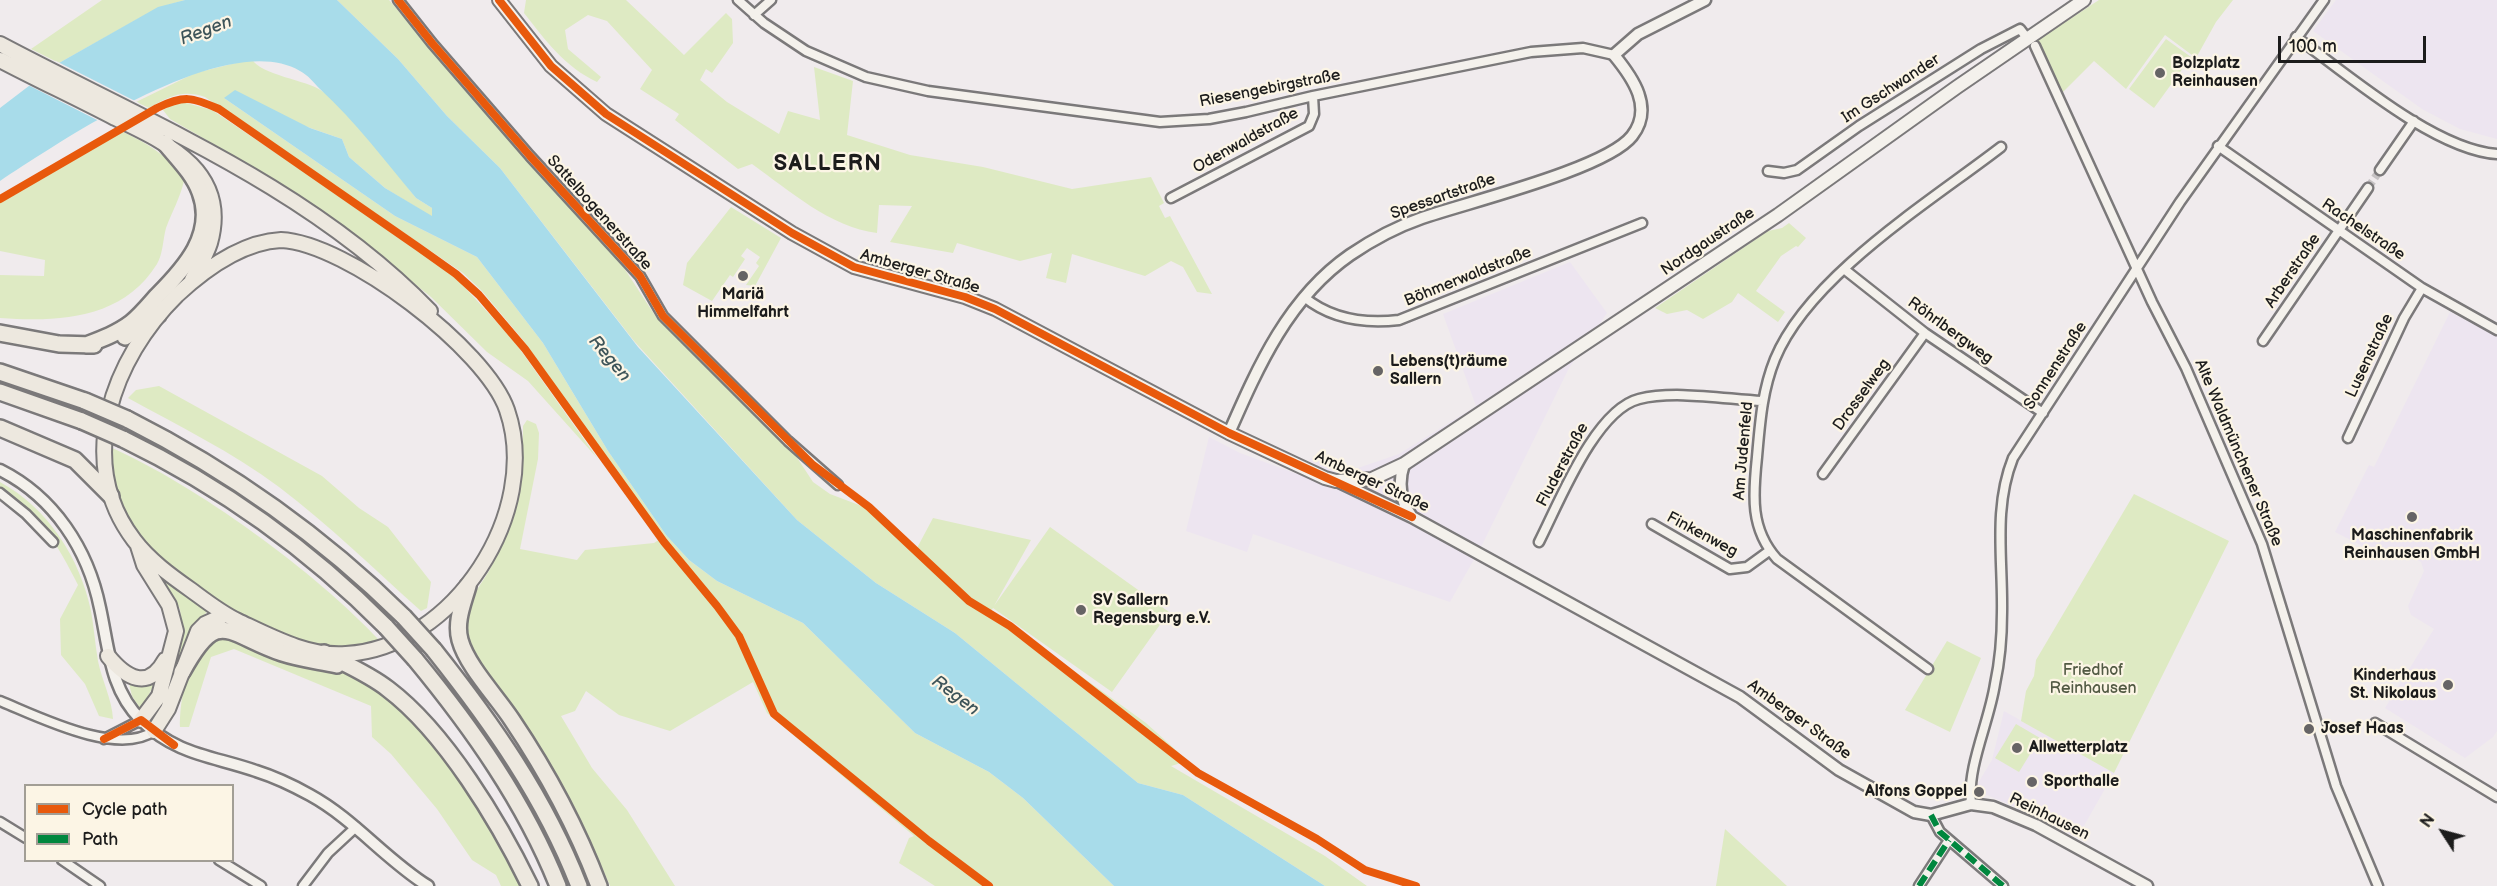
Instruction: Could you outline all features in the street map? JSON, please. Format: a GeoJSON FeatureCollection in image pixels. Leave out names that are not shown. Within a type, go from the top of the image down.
{"type":"FeatureCollection","features":[{"type":"Feature","properties":{"kind":"highway"},"geometry":{"type":"LineString","coordinates":[[0,44],[150,119],[255,177],[352,242],[411,291],[487,374],[497,389],[507,411],[513,447],[510,492],[493,545],[468,586],[428,624],[388,646],[366,652],[324,653]]}},
{"type":"Feature","properties":{"kind":"highway"},"geometry":{"type":"LineString","coordinates":[[0,60],[165,143],[190,162],[203,179],[213,214],[209,245],[191,282]]}},
{"type":"Feature","properties":{"kind":"highway"},"geometry":{"type":"LineString","coordinates":[[86,345],[115,333],[132,322],[185,266],[198,246],[203,217],[200,191],[188,171],[165,143]]}},
{"type":"Feature","properties":{"kind":"highway"},"geometry":{"type":"LineString","coordinates":[[141,720],[159,696],[174,642],[174,617],[161,589],[144,565],[137,544],[111,496],[103,459],[107,415],[124,366],[158,315],[191,282],[240,251],[274,240],[295,241],[341,258],[373,277],[460,347]]}},
{"type":"Feature","properties":{"kind":"highway"},"geometry":{"type":"LineString","coordinates":[[0,333],[59,344],[86,345],[119,340],[158,315]]}},
{"type":"Feature","properties":{"kind":"highway"},"geometry":{"type":"LineString","coordinates":[[0,372],[85,401],[127,419],[218,468],[295,520],[348,562],[404,616],[484,714],[513,756],[559,838],[578,882]]}},
{"type":"Feature","properties":{"kind":"highway"},"geometry":{"type":"LineString","coordinates":[[0,392],[82,421],[176,466],[261,520],[336,580],[386,627],[468,725],[497,769],[556,881]]}},
{"type":"Feature","properties":{"kind":"highway"},"geometry":{"type":"LineString","coordinates":[[0,428],[75,460],[111,496]]}},
{"type":"Feature","properties":{"kind":"highway"},"geometry":{"type":"LineString","coordinates":[[137,544],[165,571],[225,615],[278,640],[324,653],[373,678],[401,699],[440,743],[475,789],[527,881]]}},
{"type":"Feature","properties":{"kind":"highway"},"geometry":{"type":"LineString","coordinates":[[468,586],[458,626],[464,651],[513,721],[551,785],[574,828],[598,882]]}},
{"type":"Feature","properties":{"kind":"highway"},"geometry":{"type":"LineString","coordinates":[[154,731],[168,710],[198,631],[205,624],[225,615]]}},
{"type":"Feature","properties":{"kind":"highway"},"geometry":{"type":"LineString","coordinates":[[182,672],[207,634],[224,629],[237,632],[282,653],[354,669]]}},
{"type":"Feature","properties":{"kind":"highway"},"geometry":{"type":"LineString","coordinates":[[108,656],[126,675],[146,678],[155,674],[162,666],[174,642]]}},
{"type":"Feature","properties":{"kind":"main road","name":"Amberger Straße"},"geometry":{"type":"LineString","coordinates":[[499,0],[551,66],[606,114],[803,240],[854,267],[965,297],[995,309],[1229,433],[1283,460],[1336,481]]}},
{"type":"Feature","properties":{"kind":"main road","name":"Nordgaustraße"},"geometry":{"type":"LineString","coordinates":[[1336,481],[1372,479],[1404,464],[1778,215],[2031,42],[2084,0]]}},
{"type":"Feature","properties":{"kind":"street","name":"Sattelbogenerstraße"},"geometry":{"type":"LineString","coordinates":[[398,0],[432,43],[530,156],[640,276],[663,316],[788,441],[838,485]]}},
{"type":"Feature","properties":{"kind":"street","name":"Riesengebirgstraße"},"geometry":{"type":"LineString","coordinates":[[738,0],[754,15],[806,51],[856,73],[898,86],[1160,122],[1246,112],[1313,96],[1531,52],[1583,48],[1614,55]]}},
{"type":"Feature","properties":{"kind":"street"},"geometry":{"type":"LineString","coordinates":[[754,15],[771,0]]}},
{"type":"Feature","properties":{"kind":"street"},"geometry":{"type":"LineString","coordinates":[[1614,55],[1638,34],[1705,0]]}},
{"type":"Feature","properties":{"kind":"street","name":"Sonnenstraße"},"geometry":{"type":"LineString","coordinates":[[1971,804],[1969,784],[1995,685],[2000,647],[2001,496],[2013,458],[2218,146],[2324,0]]}},
{"type":"Feature","properties":{"kind":"street","name":"Im Gschwander"},"geometry":{"type":"LineString","coordinates":[[1768,171],[1784,173],[1797,170],[1859,126],[1981,49],[2020,28],[2031,42]]}},
{"type":"Feature","properties":{"kind":"street"},"geometry":{"type":"LineString","coordinates":[[2296,38],[2414,121],[2463,146],[2497,154]]}},
{"type":"Feature","properties":{"kind":"street","name":"Alte Waldmünchener Straße"},"geometry":{"type":"LineString","coordinates":[[2031,42],[2136,269],[2186,368],[2262,544],[2336,786],[2378,886]]}},
{"type":"Feature","properties":{"kind":"street","name":"Spessartstraße"},"geometry":{"type":"LineString","coordinates":[[1229,433],[1262,362],[1284,324],[1304,297],[1348,256],[1387,232],[1421,218],[1587,164],[1625,144],[1638,124],[1641,97],[1630,74],[1614,55]]}},
{"type":"Feature","properties":{"kind":"street","name":"Odenwaldstraße"},"geometry":{"type":"LineString","coordinates":[[1171,198],[1309,126],[1314,114],[1313,96]]}},
{"type":"Feature","properties":{"kind":"street"},"geometry":{"type":"LineString","coordinates":[[2380,170],[2414,121]]}},
{"type":"Feature","properties":{"kind":"street","name":"Rachelstraße"},"geometry":{"type":"LineString","coordinates":[[2218,146],[2337,232],[2422,288],[2497,330]]}},
{"type":"Feature","properties":{"kind":"street","name":"Am Judenfeld"},"geometry":{"type":"LineString","coordinates":[[1928,669],[1769,551],[1760,534],[1753,506],[1762,400],[1782,344],[1805,310],[1844,269],[2001,147]]}},
{"type":"Feature","properties":{"kind":"street","name":"Arberstraße"},"geometry":{"type":"LineString","coordinates":[[2263,341],[2368,188]]}},
{"type":"Feature","properties":{"kind":"street","name":"Böhmerwaldstraße"},"geometry":{"type":"LineString","coordinates":[[1304,297],[1318,309],[1349,319],[1381,322],[1399,320],[1642,223]]}},
{"type":"Feature","properties":{"kind":"street","name":"Röhrlbergweg"},"geometry":{"type":"LineString","coordinates":[[1844,269],[1925,333],[2043,413]]}},
{"type":"Feature","properties":{"kind":"street","name":"Lusenstraße"},"geometry":{"type":"LineString","coordinates":[[2348,438],[2404,318],[2422,288]]}},
{"type":"Feature","properties":{"kind":"street","name":"Drosselweg"},"geometry":{"type":"LineString","coordinates":[[1823,474],[1925,333]]}},
{"type":"Feature","properties":{"kind":"street","name":"Fluderstraße"},"geometry":{"type":"LineString","coordinates":[[1539,542],[1598,429],[1613,412],[1638,399],[1668,396],[1762,400]]}},
{"type":"Feature","properties":{"kind":"street"},"geometry":{"type":"LineString","coordinates":[[1404,464],[1401,487],[1406,508],[1412,517]]}},
{"type":"Feature","properties":{"kind":"street"},"geometry":{"type":"LineString","coordinates":[[0,470],[44,500],[69,530],[94,580],[113,676],[123,696],[141,720],[154,731],[190,753],[255,770],[291,785],[321,802],[356,827],[428,886]]}},
{"type":"Feature","properties":{"kind":"street","name":"Amberger Straße"},"geometry":{"type":"LineString","coordinates":[[1336,481],[1412,517],[1740,697],[1850,776],[1914,812],[1931,815]]}},
{"type":"Feature","properties":{"kind":"street"},"geometry":{"type":"LineString","coordinates":[[0,493],[26,514],[53,542]]}},
{"type":"Feature","properties":{"kind":"street","name":"Finkenweg"},"geometry":{"type":"LineString","coordinates":[[1652,524],[1730,569],[1747,567],[1769,551]]}},
{"type":"Feature","properties":{"kind":"street"},"geometry":{"type":"LineString","coordinates":[[0,701],[53,723],[104,739],[139,738],[154,731]]}},
{"type":"Feature","properties":{"kind":"street"},"geometry":{"type":"LineString","coordinates":[[104,739],[141,720]]}},
{"type":"Feature","properties":{"kind":"street"},"geometry":{"type":"LineString","coordinates":[[2375,723],[2497,797]]}},
{"type":"Feature","properties":{"kind":"street","name":"Reinhausen"},"geometry":{"type":"LineString","coordinates":[[1931,815],[1971,804],[1984,804],[2017,816],[2147,886]]}},
{"type":"Feature","properties":{"kind":"street"},"geometry":{"type":"LineString","coordinates":[[1931,815],[1940,832],[2003,886]]}},
{"type":"Feature","properties":{"kind":"street"},"geometry":{"type":"LineString","coordinates":[[0,822],[24,837]]}},
{"type":"Feature","properties":{"kind":"street"},"geometry":{"type":"LineString","coordinates":[[303,886],[328,853],[356,827]]}},
{"type":"Feature","properties":{"kind":"street"},"geometry":{"type":"LineString","coordinates":[[1919,886],[1949,840]]}},
{"type":"Feature","properties":{"kind":"street"},"geometry":{"type":"LineString","coordinates":[[64,862],[100,886]]}},
{"type":"Feature","properties":{"kind":"street"},"geometry":{"type":"LineString","coordinates":[[221,862],[261,886]]}},
{"type":"Feature","properties":{"kind":"shaded area"},"geometry":{"type":"Polygon","coordinates":[[[2336,0],[2497,0],[2497,139],[2460,129],[2422,109],[2313,31],[2336,0]]]}},
{"type":"Feature","properties":{"kind":"shaded area"},"geometry":{"type":"Polygon","coordinates":[[[1570,262],[1607,313],[1569,368],[1482,545],[1450,602],[1253,534],[1247,552],[1186,531],[1209,437],[1240,453],[1297,474],[1311,458],[1335,468],[1358,468],[1399,454],[1476,406],[1443,314],[1570,262]]]}},
{"type":"Feature","properties":{"kind":"shaded area"},"geometry":{"type":"Polygon","coordinates":[[[2450,312],[2497,336],[2497,731],[2493,737],[2465,758],[2385,708],[2434,629],[2411,615],[2408,606],[2424,571],[2421,562],[2396,547],[2378,554],[2335,532],[2369,465],[2374,467],[2450,312]]]}},
{"type":"Feature","properties":{"kind":"shaded area"},"geometry":{"type":"Polygon","coordinates":[[[2004,711],[2114,773],[2077,838],[2037,816],[1980,792],[1978,783],[1992,760],[2004,711]]]}},
{"type":"Feature","properties":{"kind":"green space"},"geometry":{"type":"Polygon","coordinates":[[[102,0],[185,0],[158,8],[59,63],[31,49],[102,0]]]}},
{"type":"Feature","properties":{"kind":"green space"},"geometry":{"type":"Polygon","coordinates":[[[337,0],[389,0],[622,265],[656,317],[794,453],[813,482],[830,494],[880,513],[917,548],[933,518],[1031,540],[994,606],[1050,527],[1169,612],[1112,692],[993,608],[991,611],[1146,723],[1188,761],[1171,766],[1325,856],[1367,886],[1325,886],[1183,795],[1138,783],[955,633],[876,583],[797,520],[634,341],[500,168],[447,116],[398,59],[337,0]]]}},
{"type":"Feature","properties":{"kind":"green space"},"geometry":{"type":"Polygon","coordinates":[[[526,0],[626,0],[684,55],[726,13],[732,19],[733,43],[712,73],[706,69],[700,80],[727,102],[779,134],[788,111],[820,120],[814,67],[853,81],[847,135],[910,155],[983,167],[1072,189],[1151,177],[1164,203],[1159,206],[1165,218],[1170,216],[1212,294],[1197,292],[1183,267],[1171,261],[1145,276],[1072,254],[1066,283],[1046,278],[1052,253],[1020,261],[957,243],[953,253],[890,242],[912,206],[879,205],[877,233],[843,223],[811,206],[752,164],[738,169],[675,120],[679,114],[640,89],[652,70],[607,21],[588,15],[565,30],[568,49],[601,77],[597,82],[575,69],[548,43],[524,13],[526,0]]]}},
{"type":"Feature","properties":{"kind":"green space"},"geometry":{"type":"Polygon","coordinates":[[[2099,0],[2233,0],[2216,22],[2196,58],[2165,35],[2126,89],[2094,61],[2061,94],[2036,41],[2099,0]]]}},
{"type":"Feature","properties":{"kind":"green space","name":"Bolzplatz Reinhausen"},"geometry":{"type":"Polygon","coordinates":[[[2166,39],[2191,57],[2154,108],[2129,89],[2166,39]]]}},
{"type":"Feature","properties":{"kind":"green space"},"geometry":{"type":"Polygon","coordinates":[[[252,59],[264,69],[315,87],[334,100],[372,141],[416,198],[432,208],[432,217],[385,188],[349,157],[342,139],[224,98],[395,216],[477,257],[543,343],[608,451],[666,535],[689,560],[717,581],[803,623],[915,733],[989,772],[1023,798],[1114,886],[935,886],[899,863],[909,838],[914,836],[767,713],[753,682],[670,731],[619,715],[586,691],[575,711],[561,716],[592,768],[627,810],[675,886],[610,886],[584,827],[561,785],[475,659],[466,642],[463,620],[469,603],[493,563],[505,530],[515,496],[521,461],[523,426],[527,420],[536,424],[539,433],[538,459],[520,549],[577,560],[585,550],[654,543],[663,537],[523,340],[482,291],[463,273],[205,97],[189,94],[176,95],[149,108],[136,102],[195,73],[252,59]]]}},
{"type":"Feature","properties":{"kind":"green space"},"geometry":{"type":"Polygon","coordinates":[[[179,101],[212,110],[417,248],[459,281],[514,341],[598,459],[528,381],[487,352],[431,297],[360,240],[255,168],[170,119],[163,110],[179,101]]]}},
{"type":"Feature","properties":{"kind":"green space"},"geometry":{"type":"Polygon","coordinates":[[[121,131],[140,140],[165,157],[184,181],[166,228],[157,264],[143,283],[126,297],[87,314],[44,319],[0,318],[0,275],[44,276],[45,260],[0,251],[0,203],[121,131]]]}},
{"type":"Feature","properties":{"kind":"green space"},"geometry":{"type":"Polygon","coordinates":[[[731,207],[781,238],[755,286],[746,285],[759,266],[756,263],[760,257],[747,248],[741,256],[745,259],[733,277],[730,275],[712,301],[683,285],[687,263],[731,207]]]}},
{"type":"Feature","properties":{"kind":"green space"},"geometry":{"type":"Polygon","coordinates":[[[1789,223],[1806,238],[1798,247],[1796,246],[1781,256],[1756,291],[1785,312],[1778,322],[1738,293],[1732,302],[1703,319],[1687,310],[1667,314],[1655,308],[1768,231],[1782,228],[1789,223]]]}},
{"type":"Feature","properties":{"kind":"green space"},"geometry":{"type":"Polygon","coordinates":[[[159,386],[322,476],[359,508],[388,527],[431,582],[427,608],[421,611],[316,516],[261,474],[128,398],[136,390],[159,386]]]}},
{"type":"Feature","properties":{"kind":"green space"},"geometry":{"type":"Polygon","coordinates":[[[110,447],[144,463],[253,532],[323,587],[380,641],[341,647],[317,645],[292,639],[265,628],[210,598],[161,560],[127,518],[115,484],[110,447]]]}},
{"type":"Feature","properties":{"kind":"green space"},"geometry":{"type":"Polygon","coordinates":[[[0,482],[17,493],[47,520],[59,536],[79,572],[91,611],[98,661],[111,704],[113,719],[99,716],[85,684],[61,655],[60,619],[78,585],[55,543],[37,519],[14,498],[0,489],[0,482]]]}},
{"type":"Feature","properties":{"kind":"green space","name":"Friedhof Reinhausen"},"geometry":{"type":"Polygon","coordinates":[[[2134,494],[2229,541],[2114,773],[2021,721],[2026,691],[2034,676],[2036,660],[2134,494]]]}},
{"type":"Feature","properties":{"kind":"green space"},"geometry":{"type":"Polygon","coordinates":[[[163,581],[208,611],[192,627],[160,712],[158,710],[182,638],[180,609],[163,581]]]}},
{"type":"Feature","properties":{"kind":"green space"},"geometry":{"type":"Polygon","coordinates":[[[227,637],[331,667],[362,680],[386,695],[432,743],[453,772],[492,832],[522,886],[501,886],[496,875],[472,860],[437,809],[391,754],[372,737],[371,706],[234,649],[211,657],[189,727],[180,727],[185,685],[195,659],[214,641],[227,637]]]}},
{"type":"Feature","properties":{"kind":"green space"},"geometry":{"type":"Polygon","coordinates":[[[1947,641],[1981,658],[1950,732],[1905,710],[1947,641]]]}},
{"type":"Feature","properties":{"kind":"green space"},"geometry":{"type":"Polygon","coordinates":[[[156,680],[143,707],[139,707],[132,696],[129,684],[138,686],[156,680]]]}},
{"type":"Feature","properties":{"kind":"green space","name":"Allwetterplatz"},"geometry":{"type":"Polygon","coordinates":[[[2016,724],[2040,738],[2019,772],[1995,758],[2016,724]]]}},
{"type":"Feature","properties":{"kind":"green space"},"geometry":{"type":"Polygon","coordinates":[[[1725,829],[1787,886],[1716,886],[1725,829]]]}},
{"type":"Feature","properties":{"kind":"water","name":"Regen"},"geometry":{"type":"Polygon","coordinates":[[[185,0],[337,0],[398,59],[447,116],[500,168],[638,347],[797,520],[876,583],[955,633],[1138,783],[1183,795],[1325,886],[1114,886],[1023,798],[989,772],[915,733],[803,623],[717,581],[689,560],[666,535],[608,451],[543,343],[477,257],[395,216],[224,98],[235,90],[310,128],[342,139],[349,157],[385,188],[432,216],[432,208],[416,198],[346,115],[300,71],[269,62],[231,64],[190,76],[103,117],[0,181],[0,108],[59,63],[158,7],[185,0]]]}},
{"type":"Feature","properties":{"kind":"pier"},"geometry":{"type":"Polygon","coordinates":[[[56,61],[139,103],[101,122],[26,84],[56,61]]]}},
{"type":"Feature","properties":{"kind":"tunnel"},"geometry":{"type":"LineString","coordinates":[[2368,188],[2380,170]]}},
{"type":"Feature","properties":{"kind":"marked path"},"geometry":{"type":"LineString","coordinates":[[1931,815],[1940,832],[2003,886]]}},
{"type":"Feature","properties":{"kind":"marked path"},"geometry":{"type":"LineString","coordinates":[[1919,886],[1949,840]]}},
{"type":"Feature","properties":{"kind":"cycle path"},"geometry":{"type":"LineString","coordinates":[[398,0],[432,43],[530,156],[640,276],[663,316],[813,465],[869,507],[969,601],[1010,626],[1198,773],[1317,839],[1365,870],[1416,886]]}},
{"type":"Feature","properties":{"kind":"cycle path"},"geometry":{"type":"LineString","coordinates":[[499,0],[551,66],[606,114],[792,233],[854,267],[965,297],[995,309],[1229,433],[1412,517]]}},
{"type":"Feature","properties":{"kind":"cycle path"},"geometry":{"type":"LineString","coordinates":[[0,199],[157,108],[174,101],[188,99],[219,109],[418,247],[456,274],[479,295],[525,349],[664,542],[739,636],[774,714],[929,841],[989,886]]}},
{"type":"Feature","properties":{"kind":"cycle path"},"geometry":{"type":"LineString","coordinates":[[104,739],[141,720],[174,745]]}},
{"type":"Feature","properties":{"kind":"place","name":"Bolzplatz Reinhausen"},"geometry":{"type":"Point","coordinates":[2160,73]}},
{"type":"Feature","properties":{"kind":"place","name":"Mariä Himmelfahrt"},"geometry":{"type":"Point","coordinates":[743,276]}},
{"type":"Feature","properties":{"kind":"place","name":"Lebens(t)räume Sallern"},"geometry":{"type":"Point","coordinates":[1378,371]}},
{"type":"Feature","properties":{"kind":"place","name":"Maschinenfabrik Reinhausen GmbH"},"geometry":{"type":"Point","coordinates":[2412,517]}},
{"type":"Feature","properties":{"kind":"place","name":"SV Sallern Regensburg e.V."},"geometry":{"type":"Point","coordinates":[1081,610]}},
{"type":"Feature","properties":{"kind":"place","name":"Kinderhaus St. Nikolaus"},"geometry":{"type":"Point","coordinates":[2448,685]}},
{"type":"Feature","properties":{"kind":"place","name":"Josef Haas"},"geometry":{"type":"Point","coordinates":[2309,729]}},
{"type":"Feature","properties":{"kind":"place","name":"Allwetterplatz"},"geometry":{"type":"Point","coordinates":[2017,748]}},
{"type":"Feature","properties":{"kind":"place","name":"Sporthalle"},"geometry":{"type":"Point","coordinates":[2032,782]}},
{"type":"Feature","properties":{"kind":"place","name":"Alfons Goppel"},"geometry":{"type":"Point","coordinates":[1979,792]}},
{"type":"Feature","properties":{"kind":"district","name":"SALLERN"},"geometry":{"type":"Point","coordinates":[828,164]}}]}
